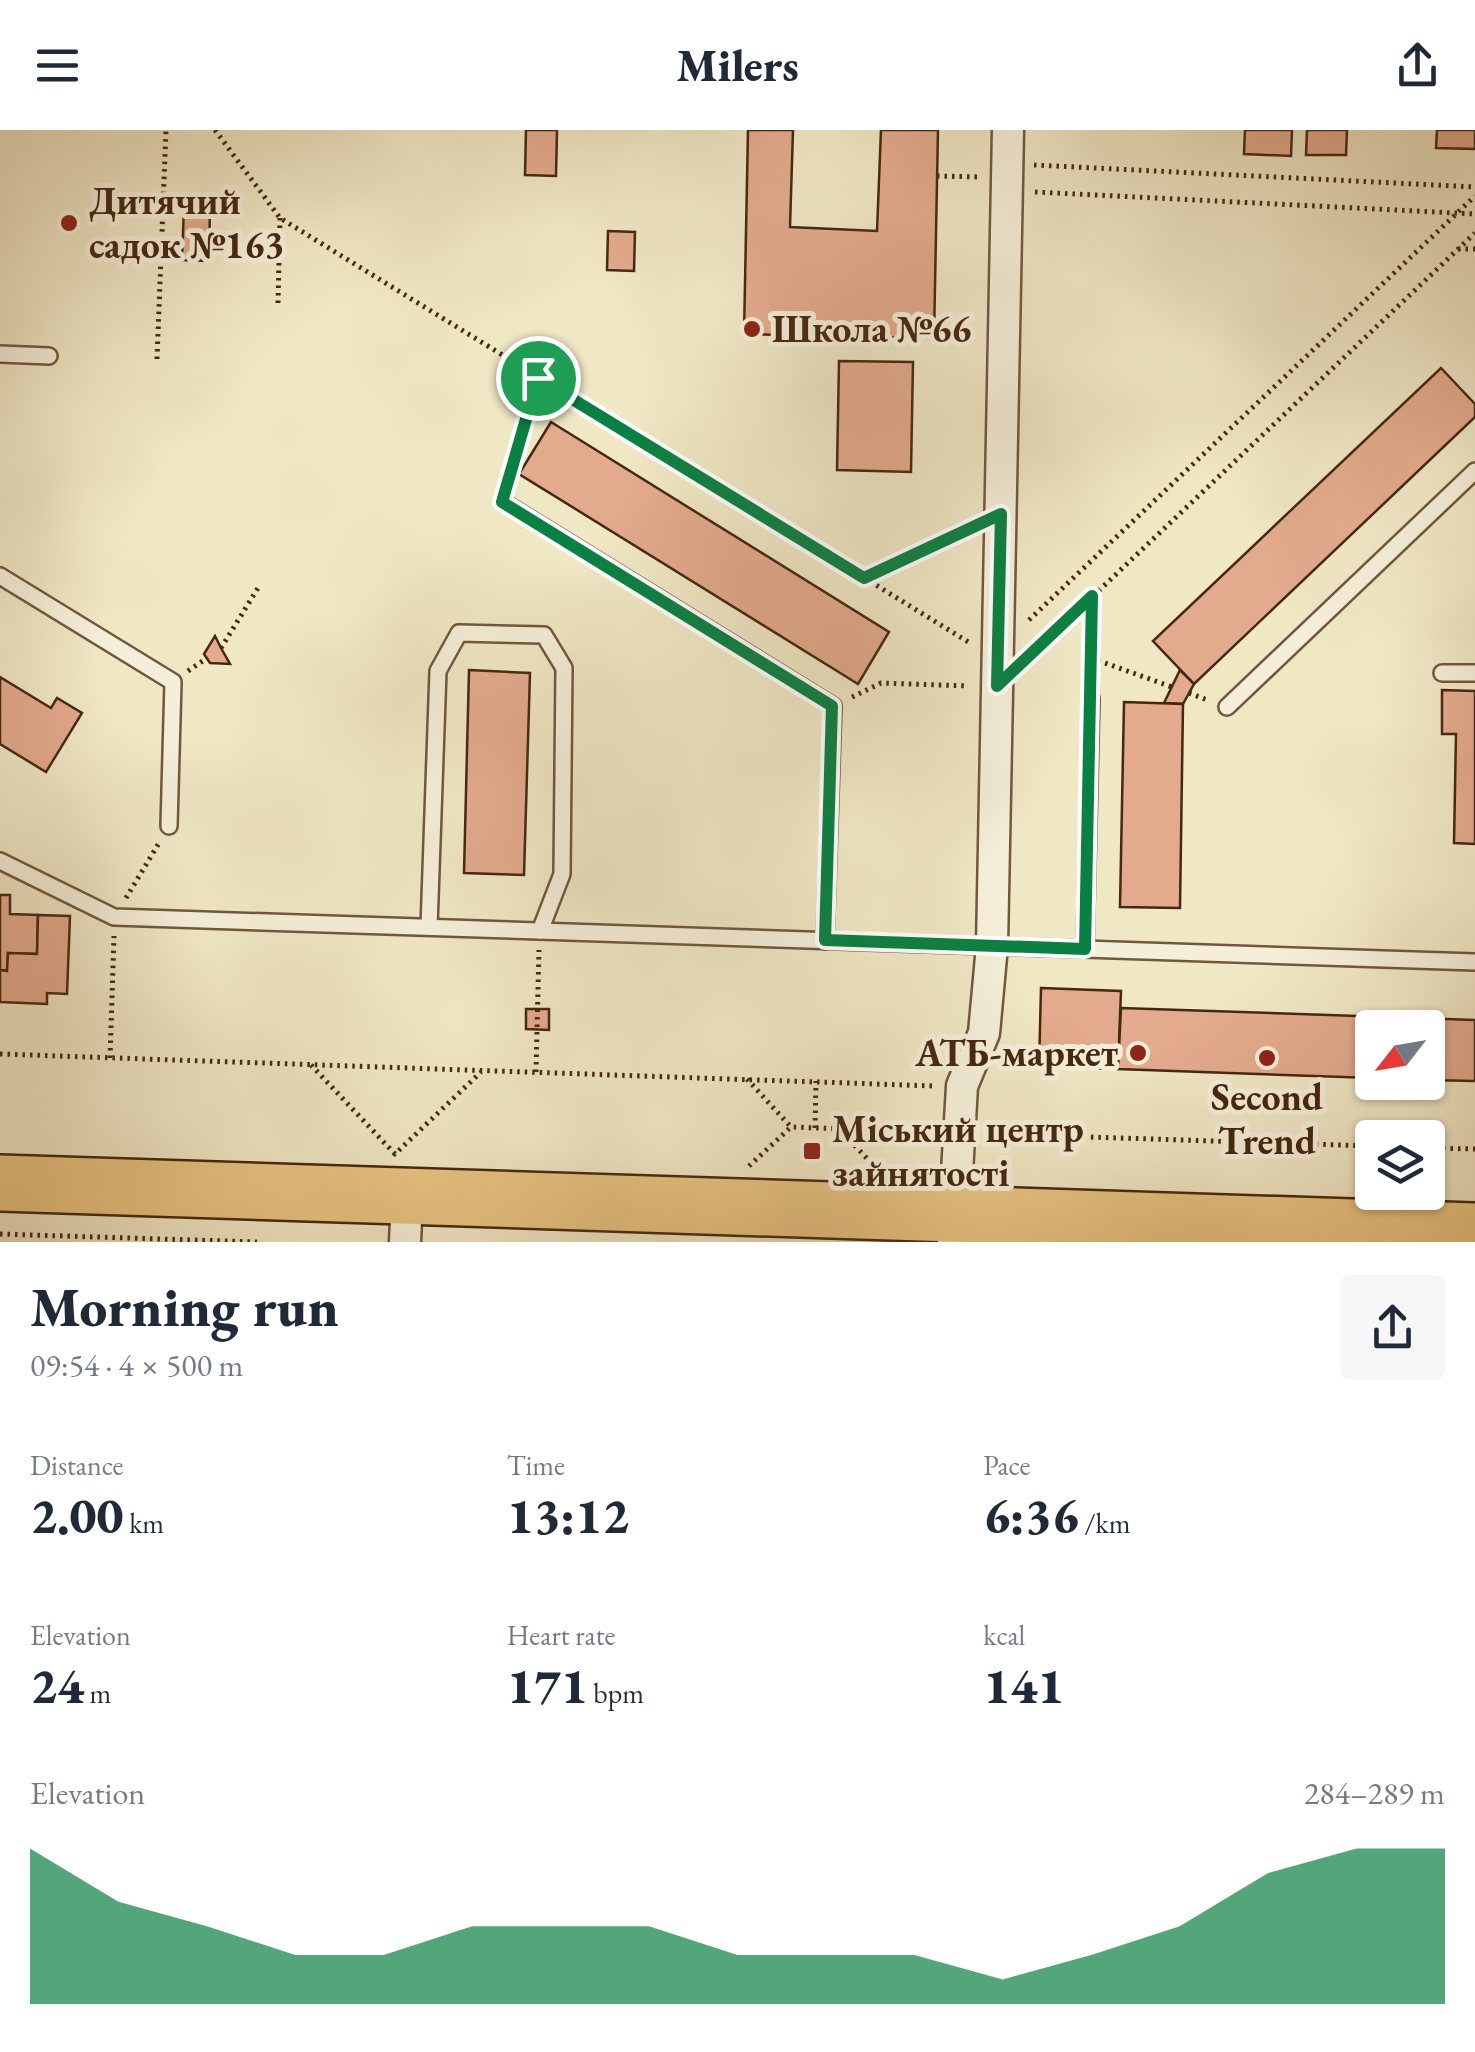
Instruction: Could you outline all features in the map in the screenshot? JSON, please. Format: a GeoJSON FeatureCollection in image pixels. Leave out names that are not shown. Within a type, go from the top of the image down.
{"type":"FeatureCollection","features":[{"type":"Feature","properties":{"kind":"highway"},"geometry":{"type":"LineString","coordinates":[[0,1183],[406,1219],[1475,1231]]}},
{"type":"Feature","properties":{"kind":"street"},"geometry":{"type":"LineString","coordinates":[[954,1228],[962,1086],[984,1033],[992,946],[1008,130]]}},
{"type":"Feature","properties":{"kind":"lane"},"geometry":{"type":"LineString","coordinates":[[0,354],[48,356]]}},
{"type":"Feature","properties":{"kind":"lane"},"geometry":{"type":"LineString","coordinates":[[1227,706],[1475,471]]}},
{"type":"Feature","properties":{"kind":"lane"},"geometry":{"type":"LineString","coordinates":[[502,502],[832,706],[825,940]]}},
{"type":"Feature","properties":{"kind":"lane"},"geometry":{"type":"LineString","coordinates":[[0,576],[173,682],[169,826]]}},
{"type":"Feature","properties":{"kind":"lane"},"geometry":{"type":"LineString","coordinates":[[429,927],[438,671],[459,633],[544,635],[564,668],[562,874],[540,931]]}},
{"type":"Feature","properties":{"kind":"lane"},"geometry":{"type":"LineString","coordinates":[[1442,673],[1475,674]]}},
{"type":"Feature","properties":{"kind":"lane"},"geometry":{"type":"LineString","coordinates":[[1085,949],[1090,698]]}},
{"type":"Feature","properties":{"kind":"lane"},"geometry":{"type":"LineString","coordinates":[[0,861],[114,917],[1475,962]]}},
{"type":"Feature","properties":{"kind":"path"},"geometry":{"type":"LineString","coordinates":[[157,359],[166,130]]}},
{"type":"Feature","properties":{"kind":"path"},"geometry":{"type":"LineString","coordinates":[[215,130],[280,218],[864,578],[998,665]]}},
{"type":"Feature","properties":{"kind":"path"},"geometry":{"type":"LineString","coordinates":[[937,176],[1475,187]]}},
{"type":"Feature","properties":{"kind":"path"},"geometry":{"type":"LineString","coordinates":[[1007,178],[1475,214]]}},
{"type":"Feature","properties":{"kind":"path"},"geometry":{"type":"LineString","coordinates":[[998,665],[1475,196]]}},
{"type":"Feature","properties":{"kind":"path"},"geometry":{"type":"LineString","coordinates":[[278,303],[280,218]]}},
{"type":"Feature","properties":{"kind":"path"},"geometry":{"type":"LineString","coordinates":[[861,692],[881,683],[998,665],[1092,596],[1475,233]]}},
{"type":"Feature","properties":{"kind":"path"},"geometry":{"type":"LineString","coordinates":[[1458,249],[1475,249]]}},
{"type":"Feature","properties":{"kind":"path"},"geometry":{"type":"LineString","coordinates":[[502,502],[538,378]]}},
{"type":"Feature","properties":{"kind":"path"},"geometry":{"type":"LineString","coordinates":[[864,578],[1001,514]]}},
{"type":"Feature","properties":{"kind":"path"},"geometry":{"type":"LineString","coordinates":[[221,648],[258,588]]}},
{"type":"Feature","properties":{"kind":"path"},"geometry":{"type":"LineString","coordinates":[[1090,698],[1092,596]]}},
{"type":"Feature","properties":{"kind":"path"},"geometry":{"type":"LineString","coordinates":[[1091,658],[1172,687]]}},
{"type":"Feature","properties":{"kind":"path"},"geometry":{"type":"LineString","coordinates":[[110,1058],[114,917],[169,826]]}},
{"type":"Feature","properties":{"kind":"path"},"geometry":{"type":"LineString","coordinates":[[536,1072],[540,931]]}},
{"type":"Feature","properties":{"kind":"path"},"geometry":{"type":"LineString","coordinates":[[0,1054],[930,1086]]}},
{"type":"Feature","properties":{"kind":"path"},"geometry":{"type":"LineString","coordinates":[[311,1064],[395,1154],[483,1070]]}},
{"type":"Feature","properties":{"kind":"path"},"geometry":{"type":"LineString","coordinates":[[747,1079],[791,1127],[929,1132]]}},
{"type":"Feature","properties":{"kind":"path"},"geometry":{"type":"LineString","coordinates":[[815,1128],[816,1082]]}},
{"type":"Feature","properties":{"kind":"path"},"geometry":{"type":"LineString","coordinates":[[749,1166],[791,1127]]}},
{"type":"Feature","properties":{"kind":"path"},"geometry":{"type":"LineString","coordinates":[[838,1129],[878,1170]]}},
{"type":"Feature","properties":{"kind":"path"},"geometry":{"type":"LineString","coordinates":[[992,1134],[1355,1145]]}},
{"type":"Feature","properties":{"kind":"path"},"geometry":{"type":"LineString","coordinates":[[1445,1148],[1475,1149]]}},
{"type":"Feature","properties":{"kind":"path"},"geometry":{"type":"LineString","coordinates":[[0,1234],[257,1242]]}},
{"type":"Feature","properties":{"kind":"building"},"geometry":{"type":"Polygon","coordinates":[[[526,130],[557,130],[556,176],[525,175],[526,130]]]}},
{"type":"Feature","properties":{"kind":"building"},"geometry":{"type":"Polygon","coordinates":[[[748,130],[793,130],[790,227],[877,231],[881,130],[938,130],[934,338],[744,334],[748,130]]]}},
{"type":"Feature","properties":{"kind":"building"},"geometry":{"type":"Polygon","coordinates":[[[1245,130],[1292,130],[1291,156],[1244,154],[1245,130]]]}},
{"type":"Feature","properties":{"kind":"building"},"geometry":{"type":"Polygon","coordinates":[[[1307,130],[1347,130],[1346,155],[1306,155],[1307,130]]]}},
{"type":"Feature","properties":{"kind":"building"},"geometry":{"type":"Polygon","coordinates":[[[1437,130],[1475,130],[1475,149],[1436,148],[1437,130]]]}},
{"type":"Feature","properties":{"kind":"building"},"geometry":{"type":"Polygon","coordinates":[[[184,206],[210,207],[209,261],[182,260],[184,206]]]}},
{"type":"Feature","properties":{"kind":"building"},"geometry":{"type":"Polygon","coordinates":[[[608,231],[635,232],[634,271],[607,270],[608,231]]]}},
{"type":"Feature","properties":{"kind":"building"},"geometry":{"type":"Polygon","coordinates":[[[839,361],[913,362],[911,472],[837,470],[839,361]]]}},
{"type":"Feature","properties":{"kind":"building"},"geometry":{"type":"Polygon","coordinates":[[[1441,368],[1475,404],[1475,417],[1194,684],[1153,641],[1441,368]]]}},
{"type":"Feature","properties":{"kind":"building"},"geometry":{"type":"Polygon","coordinates":[[[551,422],[889,632],[858,684],[519,474],[551,422]]]}},
{"type":"Feature","properties":{"kind":"building"},"geometry":{"type":"Polygon","coordinates":[[[215,636],[230,664],[210,663],[204,654],[215,636]]]}},
{"type":"Feature","properties":{"kind":"building"},"geometry":{"type":"Polygon","coordinates":[[[469,670],[530,673],[524,875],[464,873],[469,670]]]}},
{"type":"Feature","properties":{"kind":"building"},"geometry":{"type":"Polygon","coordinates":[[[1180,670],[1194,684],[1183,704],[1164,703],[1180,670]]]}},
{"type":"Feature","properties":{"kind":"building"},"geometry":{"type":"Polygon","coordinates":[[[0,677],[51,708],[57,698],[82,713],[46,772],[0,744],[0,677]]]}},
{"type":"Feature","properties":{"kind":"building"},"geometry":{"type":"Polygon","coordinates":[[[1442,690],[1475,691],[1475,844],[1454,843],[1456,734],[1442,734],[1442,690]]]}},
{"type":"Feature","properties":{"kind":"building"},"geometry":{"type":"Polygon","coordinates":[[[1124,702],[1183,704],[1180,908],[1120,907],[1124,702]]]}},
{"type":"Feature","properties":{"kind":"building"},"geometry":{"type":"Polygon","coordinates":[[[0,895],[10,895],[10,914],[38,915],[37,954],[8,953],[7,971],[0,970],[0,895]]]}},
{"type":"Feature","properties":{"kind":"building"},"geometry":{"type":"Polygon","coordinates":[[[38,915],[70,916],[67,994],[47,993],[47,1004],[0,1002],[0,970],[7,971],[8,953],[37,954],[38,915]]]}},
{"type":"Feature","properties":{"kind":"building"},"geometry":{"type":"Polygon","coordinates":[[[1041,988],[1121,991],[1118,1069],[1039,1067],[1041,988]]]}},
{"type":"Feature","properties":{"kind":"building"},"geometry":{"type":"Polygon","coordinates":[[[1121,1008],[1355,1016],[1355,1077],[1118,1069],[1121,1008]]]}},
{"type":"Feature","properties":{"kind":"building"},"geometry":{"type":"Polygon","coordinates":[[[526,1009],[549,1009],[549,1030],[526,1029],[526,1009]]]}},
{"type":"Feature","properties":{"kind":"building"},"geometry":{"type":"Polygon","coordinates":[[[1445,1019],[1475,1020],[1475,1081],[1445,1080],[1445,1019]]]}},
{"type":"Feature","properties":{"kind":"place","name":"Дитячий садок №163"},"geometry":{"type":"Point","coordinates":[69,223]}},
{"type":"Feature","properties":{"kind":"place","name":"Школа №66"},"geometry":{"type":"Point","coordinates":[752,329]}},
{"type":"Feature","properties":{"kind":"place","name":"АТБ-маркет"},"geometry":{"type":"Point","coordinates":[1138,1053]}},
{"type":"Feature","properties":{"kind":"place","name":"Second Trend"},"geometry":{"type":"Point","coordinates":[1267,1058]}},
{"type":"Feature","properties":{"kind":"place","name":"Міський центр зайнятості"},"geometry":{"type":"Point","coordinates":[812,1151]}},
{"type":"Feature","properties":{"kind":"route"},"geometry":{"type":"LineString","coordinates":[[538,378],[864,578],[1001,514],[997,686],[1092,596],[1085,949],[825,940],[832,706],[502,502],[538,378]]}}]}
